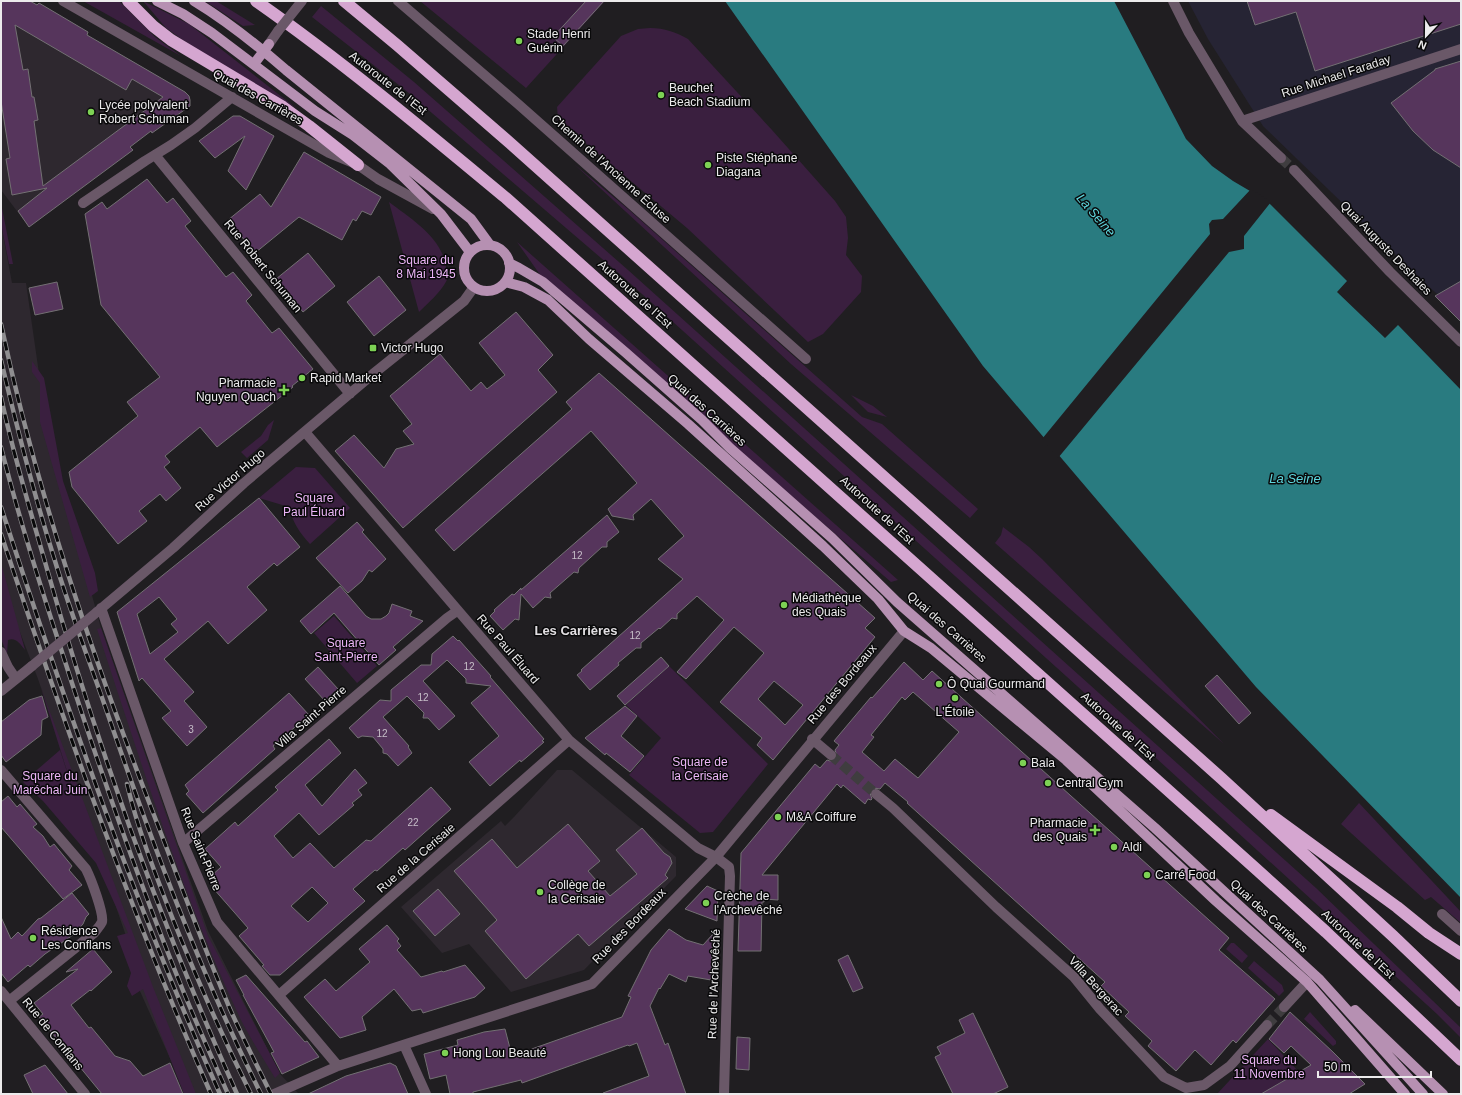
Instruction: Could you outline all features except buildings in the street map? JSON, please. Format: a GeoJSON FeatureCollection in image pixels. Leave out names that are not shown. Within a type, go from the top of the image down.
{"type":"FeatureCollection","features":[{"type":"Feature","properties":{"kind":"highway"},"geometry":{"type":"LineString","coordinates":[[128,1],[153,26],[171,40],[283,107],[358,165]]}},
{"type":"Feature","properties":{"kind":"highway","name":"Autoroute de l’Est"},"geometry":{"type":"LineString","coordinates":[[256,1],[329,54],[386,99],[529,218],[1249,862],[1326,932],[1461,1060]]}},
{"type":"Feature","properties":{"kind":"highway"},"geometry":{"type":"LineString","coordinates":[[344,1],[510,143],[1220,778],[1393,936],[1461,1001]]}},
{"type":"Feature","properties":{"kind":"highway"},"geometry":{"type":"LineString","coordinates":[[1220,778],[1397,907],[1429,933],[1461,954]]}},
{"type":"Feature","properties":{"kind":"main road","name":"Quai des Carrières"},"geometry":{"type":"LineString","coordinates":[[157,1],[189,17],[212,32],[315,111],[353,135],[389,163],[441,214],[470,252]]}},
{"type":"Feature","properties":{"kind":"main road"},"geometry":{"type":"LineString","coordinates":[[194,1],[266,47],[286,70],[471,219],[490,246]]}},
{"type":"Feature","properties":{"kind":"main road"},"geometry":{"type":"LineString","coordinates":[[254,64],[266,47]]}},
{"type":"Feature","properties":{"kind":"main road"},"geometry":{"type":"LineString","coordinates":[[490,246],[497,248],[503,253],[509,264],[508,276],[505,282],[494,290],[480,290],[468,281],[464,266],[470,252],[476,248],[490,246]]}},
{"type":"Feature","properties":{"kind":"main road","name":"Quai des Carrières"},"geometry":{"type":"LineString","coordinates":[[509,264],[543,282],[625,352],[702,420],[730,448],[832,538],[910,613],[1155,828],[1320,980],[1422,1094]]}},
{"type":"Feature","properties":{"kind":"main road","name":"Quai des Carrières"},"geometry":{"type":"LineString","coordinates":[[505,282],[524,287],[548,300],[589,339],[688,424],[823,546],[878,599],[903,630],[931,648],[1066,760],[1216,901],[1306,982],[1405,1094]]}},
{"type":"Feature","properties":{"kind":"main road"},"geometry":{"type":"LineString","coordinates":[[910,613],[905,614],[900,619],[903,630],[915,630],[919,621]]}},
{"type":"Feature","properties":{"kind":"main road"},"geometry":{"type":"LineString","coordinates":[[1296,959],[1319,975],[1443,1094]]}},
{"type":"Feature","properties":{"kind":"street","name":"Quai des Carrières"},"geometry":{"type":"LineString","coordinates":[[63,1],[330,153],[358,165],[378,179],[441,214]]}},
{"type":"Feature","properties":{"kind":"street"},"geometry":{"type":"LineString","coordinates":[[266,47],[302,1]]}},
{"type":"Feature","properties":{"kind":"street","name":"Chemin de l'Ancienne Écluse"},"geometry":{"type":"LineString","coordinates":[[398,1],[518,104],[806,359]]}},
{"type":"Feature","properties":{"kind":"street"},"geometry":{"type":"LineString","coordinates":[[1173,1],[1189,33],[1242,121],[1281,158]]}},
{"type":"Feature","properties":{"kind":"street","name":"Rue Michael Faraday"},"geometry":{"type":"LineString","coordinates":[[1242,121],[1461,49]]}},
{"type":"Feature","properties":{"kind":"street"},"geometry":{"type":"LineString","coordinates":[[83,203],[195,128],[232,97]]}},
{"type":"Feature","properties":{"kind":"street","name":"Rue Robert Schuman"},"geometry":{"type":"LineString","coordinates":[[155,155],[350,394]]}},
{"type":"Feature","properties":{"kind":"street","name":"Quai Auguste Deshaies"},"geometry":{"type":"LineString","coordinates":[[1294,170],[1390,272],[1461,342]]}},
{"type":"Feature","properties":{"kind":"street","name":"Rue Victor Hugo"},"geometry":{"type":"LineString","coordinates":[[1,691],[173,548],[244,483],[464,301],[474,287]]}},
{"type":"Feature","properties":{"kind":"street","name":"Rue Paul Éluard"},"geometry":{"type":"LineString","coordinates":[[305,432],[569,740],[698,848],[716,857]]}},
{"type":"Feature","properties":{"kind":"street","name":"Rue Saint-Pierre"},"geometry":{"type":"LineString","coordinates":[[99,610],[184,843],[217,922],[338,1066]]}},
{"type":"Feature","properties":{"kind":"street","name":"Villa Saint-Pierre"},"geometry":{"type":"LineString","coordinates":[[184,843],[457,611]]}},
{"type":"Feature","properties":{"kind":"street","name":"Rue des Bordeaux"},"geometry":{"type":"LineString","coordinates":[[274,1094],[338,1066],[592,984],[716,857],[903,630]]}},
{"type":"Feature","properties":{"kind":"street"},"geometry":{"type":"LineString","coordinates":[[1,652],[16,679]]}},
{"type":"Feature","properties":{"kind":"street"},"geometry":{"type":"LineString","coordinates":[[812,739],[831,755]]}},
{"type":"Feature","properties":{"kind":"street","name":"Rue de la Cerisaie"},"geometry":{"type":"LineString","coordinates":[[279,995],[569,740]]}},
{"type":"Feature","properties":{"kind":"street"},"geometry":{"type":"LineString","coordinates":[[1,770],[86,869],[92,882],[102,918],[100,927],[9,1001]]}},
{"type":"Feature","properties":{"kind":"street","name":"Villa Bergerac"},"geometry":{"type":"LineString","coordinates":[[876,794],[893,808],[996,907],[1074,977],[1100,1009],[1164,1077],[1186,1088],[1204,1085],[1230,1066],[1267,1025]]}},
{"type":"Feature","properties":{"kind":"street","name":"Rue de l'Archevêché"},"geometry":{"type":"LineString","coordinates":[[716,857],[729,867],[730,876],[724,1094]]}},
{"type":"Feature","properties":{"kind":"street"},"geometry":{"type":"LineString","coordinates":[[1442,914],[1461,931]]}},
{"type":"Feature","properties":{"kind":"street"},"geometry":{"type":"LineString","coordinates":[[1284,1007],[1306,982]]}},
{"type":"Feature","properties":{"kind":"street","name":"Rue de Conflans"},"geometry":{"type":"LineString","coordinates":[[1,991],[85,1094]]}},
{"type":"Feature","properties":{"kind":"street"},"geometry":{"type":"LineString","coordinates":[[404,1045],[426,1094]]}},
{"type":"Feature","properties":{"kind":"shaded area","name":"Lycée polyvalent Robert Schuman"},"geometry":{"type":"Polygon","coordinates":[[[1,1],[30,1],[37,5],[39,3],[88,32],[87,35],[185,92],[189,97],[190,102],[190,106],[152,133],[150,131],[130,147],[133,150],[29,227],[1,190],[1,1]]]}},
{"type":"Feature","properties":{"kind":"shaded area"},"geometry":{"type":"Polygon","coordinates":[[[1188,1],[1461,1],[1461,314],[1429,287],[1263,126],[1208,39],[1188,1]]]}},
{"type":"Feature","properties":{"kind":"shaded area"},"geometry":{"type":"Polygon","coordinates":[[[1,224],[12,283],[26,283],[48,436],[101,628],[208,931],[280,1074],[299,1094],[186,1094],[139,989],[145,984],[125,933],[38,679],[1,583],[1,224]]]}},
{"type":"Feature","properties":{"kind":"shaded area","name":"Collège de la Cerisaie"},"geometry":{"type":"Polygon","coordinates":[[[557,770],[572,770],[676,857],[676,876],[584,970],[511,992],[469,944],[442,953],[401,907],[501,821],[505,826],[557,770]]]}},
{"type":"Feature","properties":{"kind":"green space"},"geometry":{"type":"Polygon","coordinates":[[[83,1],[119,1],[155,37],[181,56],[83,1]]]}},
{"type":"Feature","properties":{"kind":"green space"},"geometry":{"type":"Polygon","coordinates":[[[143,1],[189,24],[296,108],[197,50],[166,28],[143,1]]]}},
{"type":"Feature","properties":{"kind":"green space"},"geometry":{"type":"Polygon","coordinates":[[[205,1],[216,1],[255,25],[243,26],[205,1]]]}},
{"type":"Feature","properties":{"kind":"green space","name":"Stade Henri Guérin"},"geometry":{"type":"Polygon","coordinates":[[[420,1],[605,1],[526,88],[420,1]]]}},
{"type":"Feature","properties":{"kind":"green space"},"geometry":{"type":"Polygon","coordinates":[[[321,6],[414,82],[628,270],[1316,888],[1461,1028],[1461,1038],[1437,1014],[1066,676],[622,276],[404,89],[312,17],[321,6]]]}},
{"type":"Feature","properties":{"kind":"green space","name":"Piste Stéphane Diagana"},"geometry":{"type":"Polygon","coordinates":[[[650,28],[670,31],[688,39],[772,130],[835,201],[846,217],[848,238],[846,255],[862,276],[861,292],[823,334],[808,342],[687,228],[558,120],[557,107],[621,36],[638,29],[650,28]]]}},
{"type":"Feature","properties":{"kind":"green space"},"geometry":{"type":"Polygon","coordinates":[[[574,164],[628,209],[862,417],[882,424],[978,509],[970,518],[791,364],[574,164]]]}},
{"type":"Feature","properties":{"kind":"green space","name":"Square du 8 Mai 1945"},"geometry":{"type":"Polygon","coordinates":[[[389,202],[416,222],[432,238],[443,256],[448,274],[447,281],[444,286],[419,312],[389,202]]]}},
{"type":"Feature","properties":{"kind":"green space"},"geometry":{"type":"Polygon","coordinates":[[[1,203],[13,264],[9,264],[1,224],[1,203]]]}},
{"type":"Feature","properties":{"kind":"green space"},"geometry":{"type":"Polygon","coordinates":[[[517,242],[898,580],[891,582],[548,286],[517,242]]]}},
{"type":"Feature","properties":{"kind":"green space"},"geometry":{"type":"Polygon","coordinates":[[[32,361],[44,378],[63,481],[95,573],[98,591],[90,597],[40,422],[40,383],[32,372],[32,361]]]}},
{"type":"Feature","properties":{"kind":"green space"},"geometry":{"type":"Polygon","coordinates":[[[851,395],[873,406],[887,417],[868,412],[851,395]]]}},
{"type":"Feature","properties":{"kind":"green space"},"geometry":{"type":"Polygon","coordinates":[[[274,420],[268,440],[247,458],[241,452],[261,436],[268,425],[274,420]]]}},
{"type":"Feature","properties":{"kind":"green space","name":"Square Paul Éluard"},"geometry":{"type":"Polygon","coordinates":[[[296,467],[315,468],[350,508],[310,544],[297,527],[292,518],[289,507],[259,498],[296,467]]]}},
{"type":"Feature","properties":{"kind":"green space"},"geometry":{"type":"Polygon","coordinates":[[[1003,527],[1042,559],[1224,744],[995,543],[1001,535],[1003,527]]]}},
{"type":"Feature","properties":{"kind":"green space"},"geometry":{"type":"Polygon","coordinates":[[[1,563],[25,650],[18,642],[11,639],[8,640],[7,654],[1,639],[1,563]]]}},
{"type":"Feature","properties":{"kind":"green space","name":"Square Saint-Pierre"},"geometry":{"type":"Polygon","coordinates":[[[334,616],[377,666],[357,683],[314,633],[334,616]]]}},
{"type":"Feature","properties":{"kind":"green space"},"geometry":{"type":"Polygon","coordinates":[[[101,628],[208,936],[280,1073],[275,1078],[240,1018],[180,874],[162,825],[97,629],[101,628]]]}},
{"type":"Feature","properties":{"kind":"green space","name":"Square de la Cerisaie"},"geometry":{"type":"Polygon","coordinates":[[[669,666],[768,764],[713,832],[700,833],[629,775],[661,738],[626,705],[669,666]]]}},
{"type":"Feature","properties":{"kind":"green space","name":"Square du Maréchal Juin"},"geometry":{"type":"Polygon","coordinates":[[[41,688],[153,987],[196,1094],[184,1094],[143,989],[132,996],[127,986],[131,973],[117,936],[128,933],[96,863],[43,801],[23,782],[60,750],[77,803],[41,688]]]}},
{"type":"Feature","properties":{"kind":"green space"},"geometry":{"type":"Polygon","coordinates":[[[1359,803],[1461,912],[1461,923],[1431,897],[1425,900],[1341,824],[1359,803]]]}},
{"type":"Feature","properties":{"kind":"green space"},"geometry":{"type":"Polygon","coordinates":[[[1231,943],[1234,943],[1248,956],[1242,963],[1226,949],[1231,943]]]}},
{"type":"Feature","properties":{"kind":"green space"},"geometry":{"type":"Polygon","coordinates":[[[1254,961],[1282,985],[1284,991],[1279,996],[1248,968],[1254,961]]]}},
{"type":"Feature","properties":{"kind":"green space"},"geometry":{"type":"Polygon","coordinates":[[[1310,1012],[1336,1041],[1336,1044],[1333,1046],[1304,1019],[1310,1012]]]}},
{"type":"Feature","properties":{"kind":"green space","name":"Square du 11 Novembre"},"geometry":{"type":"Polygon","coordinates":[[[1268,1039],[1299,1072],[1261,1094],[1217,1094],[1268,1039]]]}},
{"type":"Feature","properties":{"kind":"water","name":"La Seine"},"geometry":{"type":"Polygon","coordinates":[[[725,1],[1114,1],[1186,139],[1212,166],[1233,181],[1267,201],[1347,281],[1337,292],[1385,338],[1398,325],[1461,390],[1461,898],[1256,687],[983,366],[725,1]]]}},
{"type":"Feature","properties":{"kind":"pier"},"geometry":{"type":"Polygon","coordinates":[[[1251,189],[1271,202],[1244,236],[1244,249],[1229,252],[1058,458],[1042,439],[1210,234],[1209,224],[1212,220],[1223,219],[1251,189]]]}},
{"type":"Feature","properties":{"kind":"tunnel"},"geometry":{"type":"LineString","coordinates":[[1281,158],[1294,170]]}},
{"type":"Feature","properties":{"kind":"tunnel"},"geometry":{"type":"LineString","coordinates":[[831,755],[876,794]]}},
{"type":"Feature","properties":{"kind":"tunnel"},"geometry":{"type":"LineString","coordinates":[[1267,1025],[1284,1007]]}},
{"type":"Feature","properties":{"kind":"railway"},"geometry":{"type":"LineString","coordinates":[[1,324],[15,386],[48,509],[87,631],[129,751],[230,1009],[271,1094]]}},
{"type":"Feature","properties":{"kind":"railway"},"geometry":{"type":"LineString","coordinates":[[1,360],[26,461],[47,536],[123,758],[177,904],[217,1000],[261,1094]]}},
{"type":"Feature","properties":{"kind":"railway"},"geometry":{"type":"LineString","coordinates":[[1,397],[17,462],[47,569],[109,769],[182,966],[237,1094]]}},
{"type":"Feature","properties":{"kind":"railway"},"geometry":{"type":"LineString","coordinates":[[1,447],[45,599],[89,736],[119,822],[184,993],[228,1094]]}},
{"type":"Feature","properties":{"kind":"railway"},"geometry":{"type":"LineString","coordinates":[[1,507],[76,730],[130,877],[220,1094]]}},
{"type":"Feature","properties":{"kind":"railway"},"geometry":{"type":"LineString","coordinates":[[1,534],[49,676],[99,816],[153,956],[211,1094]]}},
{"type":"Feature","properties":{"kind":"railway"},"geometry":{"type":"LineString","coordinates":[[127,784],[131,801],[153,868],[172,917],[190,962],[251,1094]]}},
{"type":"Feature","properties":{"kind":"place","name":"Stade Henri Guérin"},"geometry":{"type":"Point","coordinates":[519,41]}},
{"type":"Feature","properties":{"kind":"place","name":"Beuchet Beach Stadium"},"geometry":{"type":"Point","coordinates":[661,95]}},
{"type":"Feature","properties":{"kind":"place","name":"Lycée polyvalent Robert Schuman"},"geometry":{"type":"Point","coordinates":[91,112]}},
{"type":"Feature","properties":{"kind":"place","name":"Piste Stéphane Diagana"},"geometry":{"type":"Point","coordinates":[708,165]}},
{"type":"Feature","properties":{"kind":"place","name":"Victor Hugo"},"geometry":{"type":"Point","coordinates":[373,348]}},
{"type":"Feature","properties":{"kind":"place","name":"Rapid Market"},"geometry":{"type":"Point","coordinates":[302,378]}},
{"type":"Feature","properties":{"kind":"place","name":"Pharmacie Nguyen Quach"},"geometry":{"type":"Point","coordinates":[284,390]}},
{"type":"Feature","properties":{"kind":"place","name":"Médiathèque des Quais"},"geometry":{"type":"Point","coordinates":[784,605]}},
{"type":"Feature","properties":{"kind":"place","name":"Ô Quai Gourmand"},"geometry":{"type":"Point","coordinates":[939,684]}},
{"type":"Feature","properties":{"kind":"place","name":"L'Étoile"},"geometry":{"type":"Point","coordinates":[955,698]}},
{"type":"Feature","properties":{"kind":"place","name":"Bala"},"geometry":{"type":"Point","coordinates":[1023,763]}},
{"type":"Feature","properties":{"kind":"place","name":"Central Gym"},"geometry":{"type":"Point","coordinates":[1048,783]}},
{"type":"Feature","properties":{"kind":"place","name":"M&A Coiffure"},"geometry":{"type":"Point","coordinates":[778,817]}},
{"type":"Feature","properties":{"kind":"place","name":"Pharmacie des Quais"},"geometry":{"type":"Point","coordinates":[1095,830]}},
{"type":"Feature","properties":{"kind":"place","name":"Aldi"},"geometry":{"type":"Point","coordinates":[1114,847]}},
{"type":"Feature","properties":{"kind":"place","name":"Carré Food"},"geometry":{"type":"Point","coordinates":[1147,875]}},
{"type":"Feature","properties":{"kind":"place","name":"Collège de la Cerisaie"},"geometry":{"type":"Point","coordinates":[540,892]}},
{"type":"Feature","properties":{"kind":"place","name":"Crèche de l'Archevêché"},"geometry":{"type":"Point","coordinates":[706,903]}},
{"type":"Feature","properties":{"kind":"place","name":"Résidence Les Conflans"},"geometry":{"type":"Point","coordinates":[33,938]}},
{"type":"Feature","properties":{"kind":"place","name":"Hong Lou Beauté"},"geometry":{"type":"Point","coordinates":[445,1053]}},
{"type":"Feature","properties":{"kind":"district","name":"Les Carrières"},"geometry":{"type":"Point","coordinates":[576,630]}}]}
